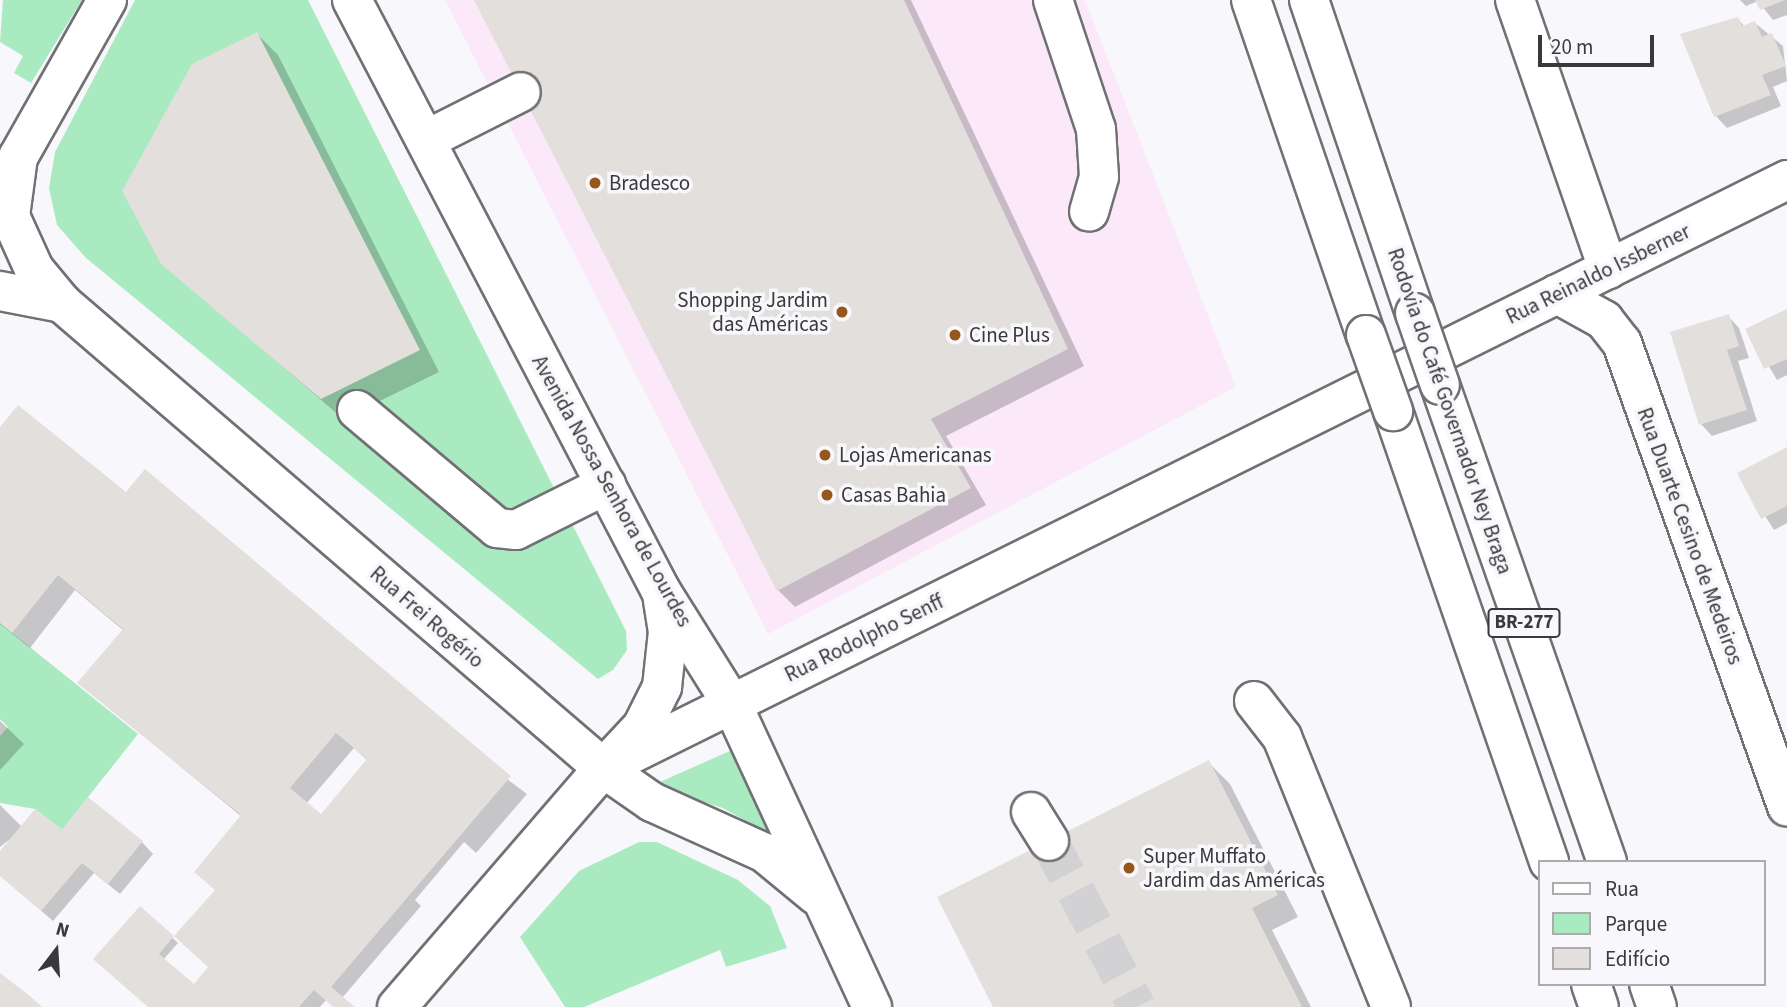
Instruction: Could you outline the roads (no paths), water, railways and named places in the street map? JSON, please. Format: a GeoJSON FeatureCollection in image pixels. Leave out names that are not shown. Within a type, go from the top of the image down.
{"type":"FeatureCollection","features":[{"type":"Feature","properties":{"kind":"main road","name":"Rua Frei Rogério"},"geometry":{"type":"LineString","coordinates":[[107,0],[18,157],[11,186],[18,244],[62,303],[603,768],[652,802],[765,853],[816,895]]}},
{"type":"Feature","properties":{"kind":"main road","name":"Avenida Nossa Senhora de Lourdes"},"geometry":{"type":"LineString","coordinates":[[352,0],[661,591],[733,704],[816,895],[870,1000]]}},
{"type":"Feature","properties":{"kind":"main road"},"geometry":{"type":"LineString","coordinates":[[1053,0],[1096,129],[1100,177],[1089,212]]}},
{"type":"Feature","properties":{"kind":"main road","name":"BR-277"},"geometry":{"type":"LineString","coordinates":[[1251,0],[1548,860]]}},
{"type":"Feature","properties":{"kind":"main road","name":"Rodovia do Café Governador Ney Braga"},"geometry":{"type":"LineString","coordinates":[[1309,0],[1415,313],[1424,377],[1606,860]]}},
{"type":"Feature","properties":{"kind":"main road"},"geometry":{"type":"LineString","coordinates":[[1515,0],[1608,269]]}},
{"type":"Feature","properties":{"kind":"main road"},"geometry":{"type":"LineString","coordinates":[[426,140],[521,92]]}},
{"type":"Feature","properties":{"kind":"main road","name":"Rua Reinaldo Issberner"},"geometry":{"type":"LineString","coordinates":[[1424,377],[1557,294],[1787,180]]}},
{"type":"Feature","properties":{"kind":"main road"},"geometry":{"type":"LineString","coordinates":[[0,291],[62,303]]}},
{"type":"Feature","properties":{"kind":"main road","name":"Rua Duarte Cesino de Medeiros"},"geometry":{"type":"LineString","coordinates":[[1557,294],[1604,320],[1622,343],[1787,806]]}},
{"type":"Feature","properties":{"kind":"main road","name":"Rua Rodolpho Senff"},"geometry":{"type":"LineString","coordinates":[[397,1007],[603,768],[1424,377]]}},
{"type":"Feature","properties":{"kind":"main road"},"geometry":{"type":"LineString","coordinates":[[357,410],[497,528],[516,530],[606,485]]}},
{"type":"Feature","properties":{"kind":"main road"},"geometry":{"type":"LineString","coordinates":[[603,768],[642,726],[662,687],[668,632],[661,591]]}},
{"type":"Feature","properties":{"kind":"main road"},"geometry":{"type":"LineString","coordinates":[[1254,701],[1282,737],[1391,1007]]}},
{"type":"Feature","properties":{"kind":"main road"},"geometry":{"type":"LineString","coordinates":[[1592,986],[1599,1007]]}},
{"type":"Feature","properties":{"kind":"main road"},"geometry":{"type":"LineString","coordinates":[[1650,986],[1657,1007]]}},
{"type":"Feature","properties":{"kind":"tunnel"},"geometry":{"type":"LineString","coordinates":[[1049,841],[1137,1007]]}},
{"type":"Feature","properties":{"kind":"place","name":"Bradesco"},"geometry":{"type":"Point","coordinates":[595,183]}},
{"type":"Feature","properties":{"kind":"place","name":"Shopping Jardim das Américas"},"geometry":{"type":"Point","coordinates":[842,312]}},
{"type":"Feature","properties":{"kind":"place","name":"Cine Plus"},"geometry":{"type":"Point","coordinates":[955,335]}},
{"type":"Feature","properties":{"kind":"place","name":"Lojas Americanas"},"geometry":{"type":"Point","coordinates":[825,455]}},
{"type":"Feature","properties":{"kind":"place","name":"Casas Bahia"},"geometry":{"type":"Point","coordinates":[827,495]}},
{"type":"Feature","properties":{"kind":"place","name":"Super Muffato Jardim das Américas"},"geometry":{"type":"Point","coordinates":[1129,868]}}]}
